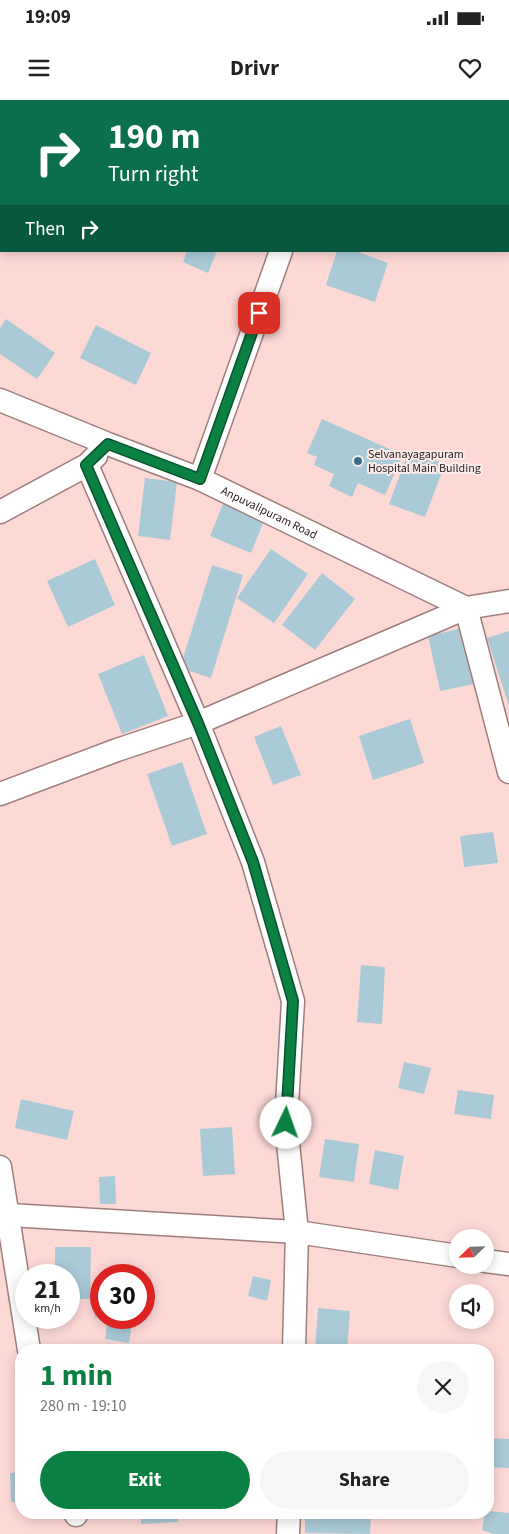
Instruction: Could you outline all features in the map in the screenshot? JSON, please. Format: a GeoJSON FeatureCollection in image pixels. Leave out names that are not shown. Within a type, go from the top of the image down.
{"type":"FeatureCollection","features":[{"type":"Feature","properties":{"kind":"street"},"geometry":{"type":"LineString","coordinates":[[200,479],[281,252]]}},
{"type":"Feature","properties":{"kind":"street","name":"Anpuvalipuram Road"},"geometry":{"type":"LineString","coordinates":[[0,400],[200,479],[466,608]]}},
{"type":"Feature","properties":{"kind":"street"},"geometry":{"type":"LineString","coordinates":[[0,512],[86,465],[108,444]]}},
{"type":"Feature","properties":{"kind":"street"},"geometry":{"type":"LineString","coordinates":[[86,465],[198,723],[253,862],[293,1001],[286,1123],[297,1232],[294,1344]]}},
{"type":"Feature","properties":{"kind":"street"},"geometry":{"type":"LineString","coordinates":[[0,794],[117,750],[198,723],[466,608],[509,601]]}},
{"type":"Feature","properties":{"kind":"street"},"geometry":{"type":"LineString","coordinates":[[466,608],[509,772]]}},
{"type":"Feature","properties":{"kind":"street"},"geometry":{"type":"LineString","coordinates":[[0,1167],[4,1216],[28,1344]]}},
{"type":"Feature","properties":{"kind":"street"},"geometry":{"type":"LineString","coordinates":[[4,1216],[297,1232],[449,1255]]}},
{"type":"Feature","properties":{"kind":"street"},"geometry":{"type":"LineString","coordinates":[[494,1262],[509,1264]]}},
{"type":"Feature","properties":{"kind":"street"},"geometry":{"type":"LineString","coordinates":[[288,1534],[289,1519]]}},
{"type":"Feature","properties":{"kind":"building"},"geometry":{"type":"Polygon","coordinates":[[[187,252],[217,252],[208,273],[183,262],[187,252]]]}},
{"type":"Feature","properties":{"kind":"building"},"geometry":{"type":"Polygon","coordinates":[[[337,252],[358,252],[388,263],[375,302],[326,285],[337,252]]]}},
{"type":"Feature","properties":{"kind":"building"},"geometry":{"type":"Polygon","coordinates":[[[6,319],[55,353],[37,379],[0,354],[0,328],[6,319]]]}},
{"type":"Feature","properties":{"kind":"building"},"geometry":{"type":"Polygon","coordinates":[[[96,325],[151,353],[136,385],[80,358],[96,325]]]}},
{"type":"Feature","properties":{"kind":"building","name":"Selvanayagapuram Hospital Main Building"},"geometry":{"type":"Polygon","coordinates":[[[322,419],[403,455],[385,495],[358,483],[352,497],[329,486],[334,474],[314,465],[317,457],[307,453],[322,419]]]}},
{"type":"Feature","properties":{"kind":"building"},"geometry":{"type":"Polygon","coordinates":[[[409,450],[445,464],[425,517],[389,504],[409,450]]]}},
{"type":"Feature","properties":{"kind":"building"},"geometry":{"type":"Polygon","coordinates":[[[145,478],[177,482],[170,540],[138,536],[145,478]]]}},
{"type":"Feature","properties":{"kind":"building"},"geometry":{"type":"Polygon","coordinates":[[[225,499],[266,516],[251,553],[210,536],[225,499]]]}},
{"type":"Feature","properties":{"kind":"building"},"geometry":{"type":"Polygon","coordinates":[[[271,549],[308,574],[274,623],[237,598],[271,549]]]}},
{"type":"Feature","properties":{"kind":"building"},"geometry":{"type":"Polygon","coordinates":[[[95,559],[115,605],[68,627],[47,581],[95,559]]]}},
{"type":"Feature","properties":{"kind":"building"},"geometry":{"type":"Polygon","coordinates":[[[212,565],[243,575],[211,678],[180,668],[212,565]]]}},
{"type":"Feature","properties":{"kind":"building"},"geometry":{"type":"Polygon","coordinates":[[[322,573],[355,599],[315,650],[282,625],[322,573]]]}},
{"type":"Feature","properties":{"kind":"building"},"geometry":{"type":"Polygon","coordinates":[[[467,627],[479,683],[440,691],[428,636],[467,627]]]}},
{"type":"Feature","properties":{"kind":"building"},"geometry":{"type":"Polygon","coordinates":[[[509,631],[509,706],[487,638],[509,631]]]}},
{"type":"Feature","properties":{"kind":"building"},"geometry":{"type":"Polygon","coordinates":[[[144,655],[168,716],[122,734],[98,674],[144,655]]]}},
{"type":"Feature","properties":{"kind":"building"},"geometry":{"type":"Polygon","coordinates":[[[410,719],[424,763],[373,780],[359,736],[410,719]]]}},
{"type":"Feature","properties":{"kind":"building"},"geometry":{"type":"Polygon","coordinates":[[[281,726],[301,775],[273,785],[254,737],[281,726]]]}},
{"type":"Feature","properties":{"kind":"building"},"geometry":{"type":"Polygon","coordinates":[[[182,762],[207,834],[172,846],[147,774],[182,762]]]}},
{"type":"Feature","properties":{"kind":"building"},"geometry":{"type":"Polygon","coordinates":[[[493,832],[498,863],[464,867],[460,836],[493,832]]]}},
{"type":"Feature","properties":{"kind":"building"},"geometry":{"type":"Polygon","coordinates":[[[361,965],[385,967],[382,1024],[357,1022],[361,965]]]}},
{"type":"Feature","properties":{"kind":"building"},"geometry":{"type":"Polygon","coordinates":[[[404,1062],[431,1068],[424,1094],[398,1088],[404,1062]]]}},
{"type":"Feature","properties":{"kind":"building"},"geometry":{"type":"Polygon","coordinates":[[[458,1090],[494,1095],[491,1119],[454,1114],[458,1090]]]}},
{"type":"Feature","properties":{"kind":"building"},"geometry":{"type":"Polygon","coordinates":[[[21,1099],[74,1111],[67,1140],[15,1128],[21,1099]]]}},
{"type":"Feature","properties":{"kind":"building"},"geometry":{"type":"Polygon","coordinates":[[[232,1127],[235,1174],[203,1176],[200,1129],[232,1127]]]}},
{"type":"Feature","properties":{"kind":"building"},"geometry":{"type":"Polygon","coordinates":[[[325,1139],[359,1144],[354,1182],[319,1177],[325,1139]]]}},
{"type":"Feature","properties":{"kind":"building"},"geometry":{"type":"Polygon","coordinates":[[[375,1150],[404,1156],[398,1190],[369,1184],[375,1150]]]}},
{"type":"Feature","properties":{"kind":"building"},"geometry":{"type":"Polygon","coordinates":[[[115,1176],[116,1204],[100,1204],[99,1177],[115,1176]]]}},
{"type":"Feature","properties":{"kind":"building"},"geometry":{"type":"Polygon","coordinates":[[[55,1247],[91,1247],[90,1299],[80,1299],[80,1264],[55,1264],[55,1247]]]}},
{"type":"Feature","properties":{"kind":"building"},"geometry":{"type":"Polygon","coordinates":[[[253,1276],[271,1280],[267,1301],[248,1296],[253,1276]]]}},
{"type":"Feature","properties":{"kind":"building"},"geometry":{"type":"Polygon","coordinates":[[[318,1308],[350,1311],[347,1344],[315,1344],[318,1308]]]}},
{"type":"Feature","properties":{"kind":"building"},"geometry":{"type":"Polygon","coordinates":[[[106,1329],[131,1329],[129,1343],[105,1339],[106,1329]]]}},
{"type":"Feature","properties":{"kind":"building"},"geometry":{"type":"Polygon","coordinates":[[[494,1438],[509,1439],[509,1468],[494,1467],[494,1438]]]}},
{"type":"Feature","properties":{"kind":"building"},"geometry":{"type":"Polygon","coordinates":[[[10,1473],[15,1473],[15,1502],[11,1502],[10,1473]]]}},
{"type":"Feature","properties":{"kind":"building"},"geometry":{"type":"Polygon","coordinates":[[[494,1512],[509,1513],[509,1534],[494,1534],[482,1530],[484,1519],[494,1519],[494,1512]]]}},
{"type":"Feature","properties":{"kind":"building"},"geometry":{"type":"Polygon","coordinates":[[[141,1519],[178,1519],[178,1522],[141,1524],[141,1519]]]}},
{"type":"Feature","properties":{"kind":"building"},"geometry":{"type":"Polygon","coordinates":[[[305,1519],[371,1519],[370,1534],[305,1533],[305,1519]]]}},
{"type":"Feature","properties":{"kind":"place","name":"Selvanayagapuram Hospital Main Building"},"geometry":{"type":"Point","coordinates":[358,461]}},
{"type":"Feature","properties":{"kind":"route"},"geometry":{"type":"LineString","coordinates":[[259,313],[200,479],[108,444],[86,465],[198,723],[253,862],[293,1001],[286,1123]]}}]}
